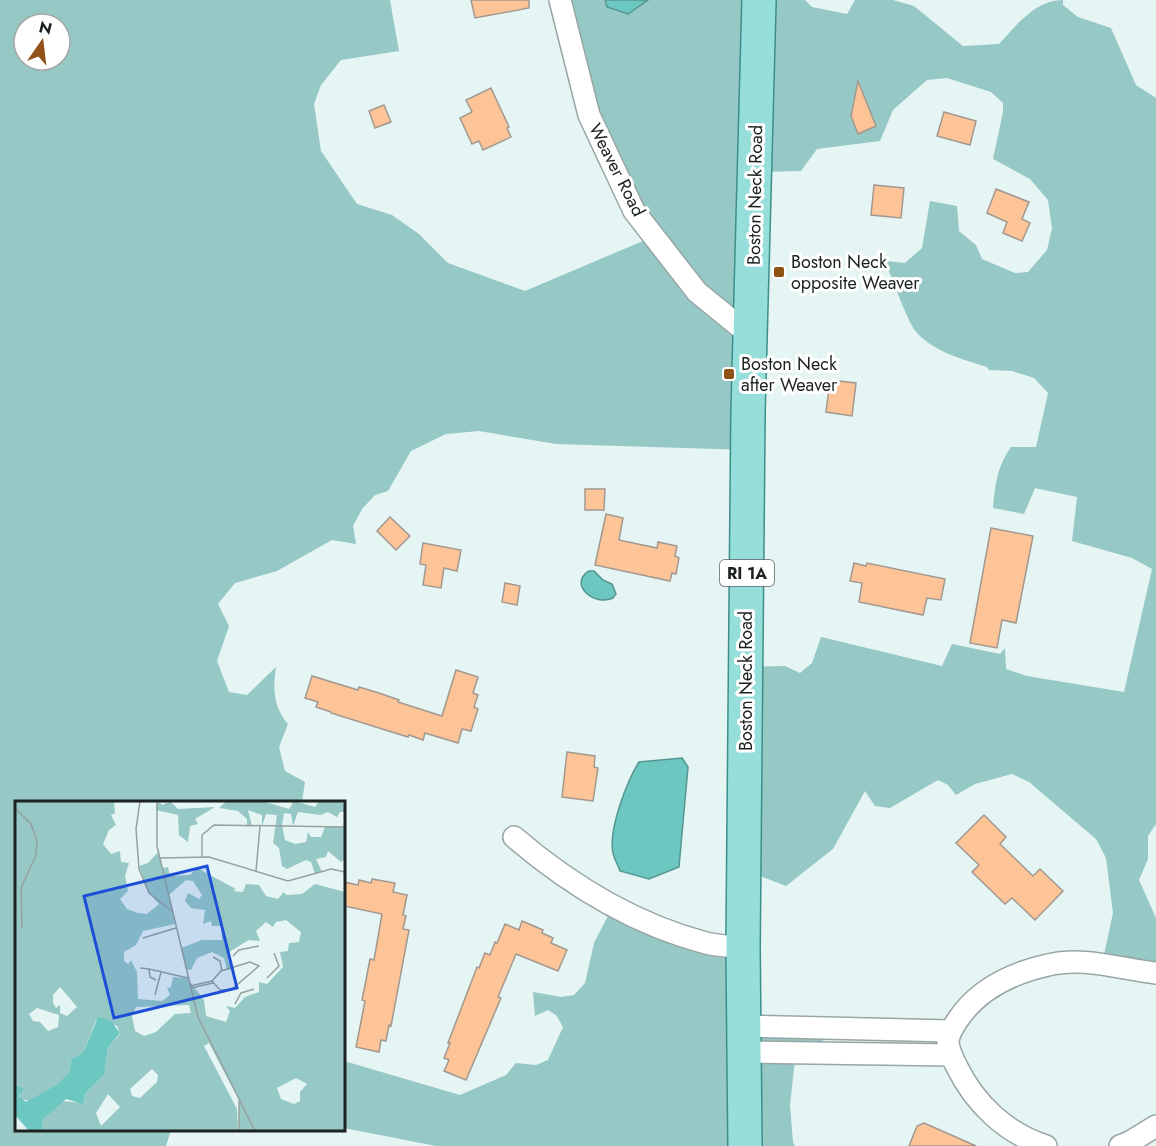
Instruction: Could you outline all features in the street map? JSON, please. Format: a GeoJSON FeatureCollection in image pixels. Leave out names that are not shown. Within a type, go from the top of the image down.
{"type":"FeatureCollection","features":[{"type":"Feature","properties":{"kind":"main road","name":"Boston Neck Road"},"geometry":{"type":"LineString","coordinates":[[745,1146],[743,948],[748,412],[752,336],[759,0]]}},
{"type":"Feature","properties":{"kind":"street","name":"Weaver Road"},"geometry":{"type":"LineString","coordinates":[[560,0],[589,116],[634,211],[697,292],[752,336]]}},
{"type":"Feature","properties":{"kind":"street"},"geometry":{"type":"LineString","coordinates":[[514,837],[538,858],[591,894],[631,915],[667,931],[709,944],[743,948]]}},
{"type":"Feature","properties":{"kind":"street"},"geometry":{"type":"LineString","coordinates":[[1046,1146],[1017,1134],[1004,1125],[975,1097],[962,1078],[951,1055],[948,1043],[950,1031],[963,1011],[983,993],[1021,972],[1049,964],[1080,962],[1156,973]]}},
{"type":"Feature","properties":{"kind":"street"},"geometry":{"type":"LineString","coordinates":[[824,1029],[825,1053]]}},
{"type":"Feature","properties":{"kind":"street"},"geometry":{"type":"LineString","coordinates":[[743,1039],[824,1029],[950,1031]]}},
{"type":"Feature","properties":{"kind":"street"},"geometry":{"type":"LineString","coordinates":[[743,1039],[825,1053],[951,1055]]}},
{"type":"Feature","properties":{"kind":"street"},"geometry":{"type":"LineString","coordinates":[[1120,1146],[1156,1126]]}},
{"type":"Feature","properties":{"kind":"shaded area"},"geometry":{"type":"Polygon","coordinates":[[[0,0],[390,0],[399,51],[341,60],[321,85],[314,104],[321,151],[357,204],[392,215],[419,234],[448,263],[525,291],[650,238],[633,208],[559,0],[604,0],[607,7],[628,14],[648,0],[805,0],[812,7],[847,14],[855,0],[893,0],[914,6],[963,46],[999,44],[1019,22],[1035,9],[1053,1],[1063,0],[1063,5],[1078,17],[1111,28],[1136,85],[1156,98],[1156,824],[1148,836],[1148,859],[1139,880],[1156,918],[1156,977],[1101,969],[1113,913],[1106,858],[1096,839],[1029,782],[1012,774],[975,784],[956,795],[948,785],[938,780],[890,808],[875,806],[865,791],[833,849],[786,886],[745,870],[747,667],[785,666],[800,673],[812,663],[821,637],[942,666],[952,644],[1000,654],[1005,648],[1006,669],[1027,676],[1124,692],[1152,569],[1132,558],[1072,541],[1077,497],[1035,488],[1024,514],[993,508],[996,484],[1006,454],[1011,447],[1036,447],[1048,393],[1034,378],[1012,371],[989,370],[987,367],[940,350],[924,340],[910,321],[888,269],[886,261],[905,263],[922,248],[930,201],[957,206],[959,231],[976,245],[982,259],[1015,273],[1028,272],[1047,250],[1052,228],[1048,200],[1030,179],[993,159],[1003,103],[991,92],[947,78],[927,80],[893,110],[880,141],[817,149],[801,171],[757,172],[748,450],[556,444],[479,431],[446,434],[411,451],[388,491],[375,495],[362,509],[353,526],[356,544],[332,540],[277,571],[235,583],[218,604],[229,626],[217,661],[229,692],[247,695],[276,667],[275,697],[279,711],[288,724],[279,747],[285,771],[305,782],[302,801],[15,801],[15,1131],[171,1131],[166,1146],[0,1146],[0,0]]]}},
{"type":"Feature","properties":{"kind":"shaded area"},"geometry":{"type":"Polygon","coordinates":[[[611,910],[737,947],[739,1034],[823,1039],[824,1048],[795,1060],[790,1105],[795,1146],[436,1146],[345,1128],[345,1061],[460,1095],[506,1075],[516,1063],[536,1065],[548,1060],[563,1027],[556,1015],[548,1010],[535,1016],[533,992],[561,997],[574,995],[585,983],[594,943],[611,910]]]}},
{"type":"Feature","properties":{"kind":"water"},"geometry":{"type":"Polygon","coordinates":[[[605,0],[648,0],[628,14],[607,7],[605,0]]]}},
{"type":"Feature","properties":{"kind":"water"},"geometry":{"type":"Polygon","coordinates":[[[589,571],[594,571],[603,580],[612,584],[616,594],[613,598],[598,599],[586,593],[581,582],[583,576],[589,571]]]}},
{"type":"Feature","properties":{"kind":"water"},"geometry":{"type":"Polygon","coordinates":[[[682,758],[688,767],[679,867],[649,879],[620,871],[613,853],[613,832],[624,793],[634,770],[639,762],[682,758]]]}},
{"type":"Feature","properties":{"kind":"building"},"geometry":{"type":"Polygon","coordinates":[[[471,0],[529,0],[529,8],[475,18],[471,0]]]}},
{"type":"Feature","properties":{"kind":"building"},"geometry":{"type":"Polygon","coordinates":[[[858,81],[876,126],[858,134],[851,116],[858,81]]]}},
{"type":"Feature","properties":{"kind":"building"},"geometry":{"type":"Polygon","coordinates":[[[491,88],[509,127],[507,128],[511,137],[483,150],[479,141],[472,144],[460,118],[472,112],[466,100],[491,88]]]}},
{"type":"Feature","properties":{"kind":"building"},"geometry":{"type":"Polygon","coordinates":[[[384,105],[391,122],[375,128],[369,111],[384,105]]]}},
{"type":"Feature","properties":{"kind":"building"},"geometry":{"type":"Polygon","coordinates":[[[944,112],[976,121],[970,145],[937,136],[944,112]]]}},
{"type":"Feature","properties":{"kind":"building"},"geometry":{"type":"Polygon","coordinates":[[[874,185],[904,188],[901,218],[871,215],[874,185]]]}},
{"type":"Feature","properties":{"kind":"building"},"geometry":{"type":"Polygon","coordinates":[[[996,189],[1029,202],[1022,219],[1030,223],[1022,241],[1003,233],[1007,222],[987,213],[996,189]]]}},
{"type":"Feature","properties":{"kind":"building"},"geometry":{"type":"Polygon","coordinates":[[[830,380],[856,383],[852,416],[826,412],[830,380]]]}},
{"type":"Feature","properties":{"kind":"building"},"geometry":{"type":"Polygon","coordinates":[[[585,489],[605,489],[604,510],[585,510],[585,489]]]}},
{"type":"Feature","properties":{"kind":"building"},"geometry":{"type":"Polygon","coordinates":[[[606,514],[623,518],[619,540],[657,548],[658,542],[677,546],[675,556],[679,558],[676,574],[672,573],[670,581],[595,565],[606,514]]]}},
{"type":"Feature","properties":{"kind":"building"},"geometry":{"type":"Polygon","coordinates":[[[390,517],[410,536],[396,550],[377,531],[390,517]]]}},
{"type":"Feature","properties":{"kind":"building"},"geometry":{"type":"Polygon","coordinates":[[[991,528],[1033,536],[1016,623],[1002,620],[997,648],[970,643],[991,528]]]}},
{"type":"Feature","properties":{"kind":"building"},"geometry":{"type":"Polygon","coordinates":[[[423,543],[461,550],[457,571],[444,568],[441,588],[423,585],[426,565],[420,564],[423,543]]]}},
{"type":"Feature","properties":{"kind":"building"},"geometry":{"type":"Polygon","coordinates":[[[854,563],[866,566],[867,563],[945,579],[941,600],[927,598],[923,615],[859,602],[862,583],[850,581],[854,563]]]}},
{"type":"Feature","properties":{"kind":"building"},"geometry":{"type":"Polygon","coordinates":[[[505,583],[520,586],[517,605],[502,602],[505,583]]]}},
{"type":"Feature","properties":{"kind":"building"},"geometry":{"type":"Polygon","coordinates":[[[456,670],[478,677],[473,693],[478,695],[474,707],[478,709],[471,731],[462,729],[458,743],[425,733],[423,740],[409,735],[408,737],[331,713],[316,707],[318,702],[305,698],[312,676],[358,690],[359,687],[379,693],[399,700],[398,702],[442,716],[456,670]]]}},
{"type":"Feature","properties":{"kind":"building"},"geometry":{"type":"Polygon","coordinates":[[[567,752],[595,756],[594,767],[598,768],[593,801],[562,797],[567,752]]]}},
{"type":"Feature","properties":{"kind":"building"},"geometry":{"type":"Polygon","coordinates":[[[984,815],[1006,837],[1000,844],[1033,876],[1040,869],[1063,891],[1035,920],[1012,898],[1005,904],[972,872],[979,865],[956,843],[984,815]]]}},
{"type":"Feature","properties":{"kind":"building"},"geometry":{"type":"Polygon","coordinates":[[[372,879],[395,883],[393,892],[407,895],[403,929],[409,930],[391,1026],[389,1025],[386,1041],[381,1040],[379,1052],[356,1047],[370,959],[374,960],[382,914],[345,906],[345,882],[358,885],[359,880],[371,883],[372,879]]]}},
{"type":"Feature","properties":{"kind":"building"},"geometry":{"type":"Polygon","coordinates":[[[522,921],[543,930],[542,933],[553,938],[551,943],[567,950],[558,971],[516,954],[498,997],[501,998],[466,1080],[444,1071],[449,1060],[444,1058],[450,1043],[448,1043],[477,967],[479,968],[485,953],[490,955],[505,924],[519,930],[522,921]]]}},
{"type":"Feature","properties":{"kind":"building"},"geometry":{"type":"Polygon","coordinates":[[[924,1123],[976,1146],[909,1146],[917,1126],[924,1123]]]}},
{"type":"Feature","properties":{"kind":"place","name":"Boston Neck opposite Weaver"},"geometry":{"type":"Point","coordinates":[779,272]}},
{"type":"Feature","properties":{"kind":"place","name":"Boston Neck after Weaver"},"geometry":{"type":"Point","coordinates":[729,374]}}]}
